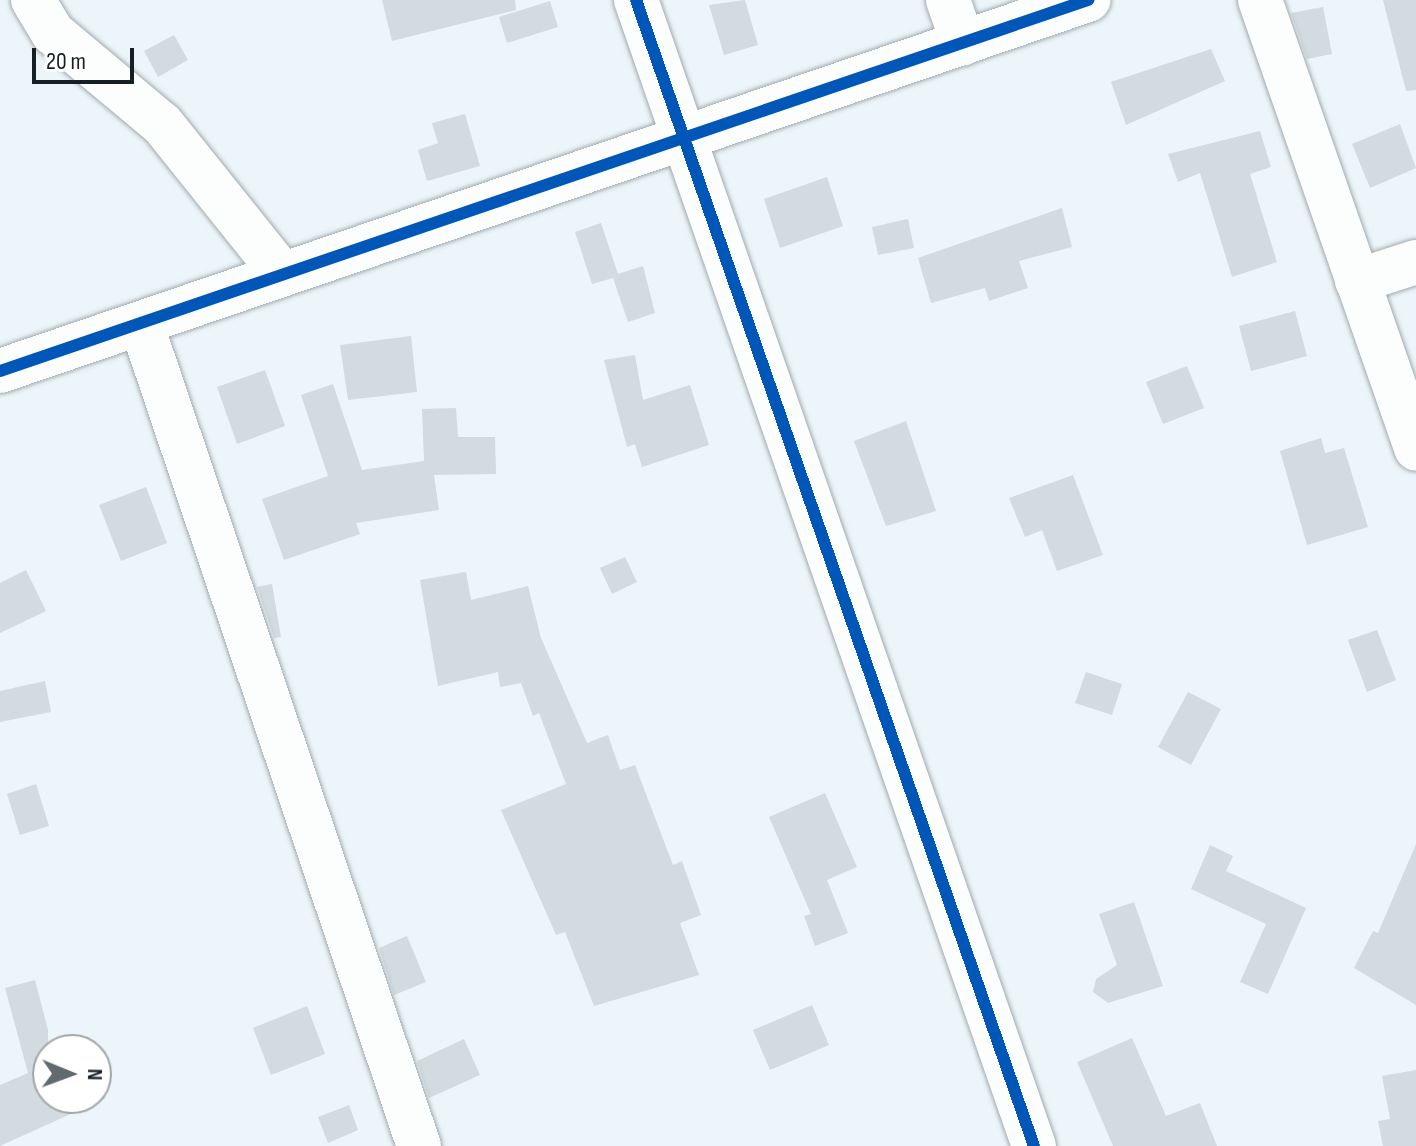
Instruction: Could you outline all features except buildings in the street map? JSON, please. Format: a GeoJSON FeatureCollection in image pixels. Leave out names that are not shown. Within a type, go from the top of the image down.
{"type":"FeatureCollection","features":[{"type":"Feature","properties":{"kind":"street"},"geometry":{"type":"LineString","coordinates":[[33,0],[53,33],[162,124],[282,274]]}},
{"type":"Feature","properties":{"kind":"street"},"geometry":{"type":"LineString","coordinates":[[636,0],[1034,1146]]}},
{"type":"Feature","properties":{"kind":"street"},"geometry":{"type":"LineString","coordinates":[[948,0],[963,43]]}},
{"type":"Feature","properties":{"kind":"street"},"geometry":{"type":"LineString","coordinates":[[0,371],[1088,0]]}},
{"type":"Feature","properties":{"kind":"street"},"geometry":{"type":"LineString","coordinates":[[1260,0],[1416,449]]}},
{"type":"Feature","properties":{"kind":"street"},"geometry":{"type":"LineString","coordinates":[[1357,281],[1416,262]]}},
{"type":"Feature","properties":{"kind":"street"},"geometry":{"type":"LineString","coordinates":[[141,323],[419,1146]]}},
{"type":"Feature","properties":{"kind":"cycle path"},"geometry":{"type":"LineString","coordinates":[[636,0],[1034,1146]]}},
{"type":"Feature","properties":{"kind":"cycle path"},"geometry":{"type":"LineString","coordinates":[[0,371],[1088,0]]}}]}
